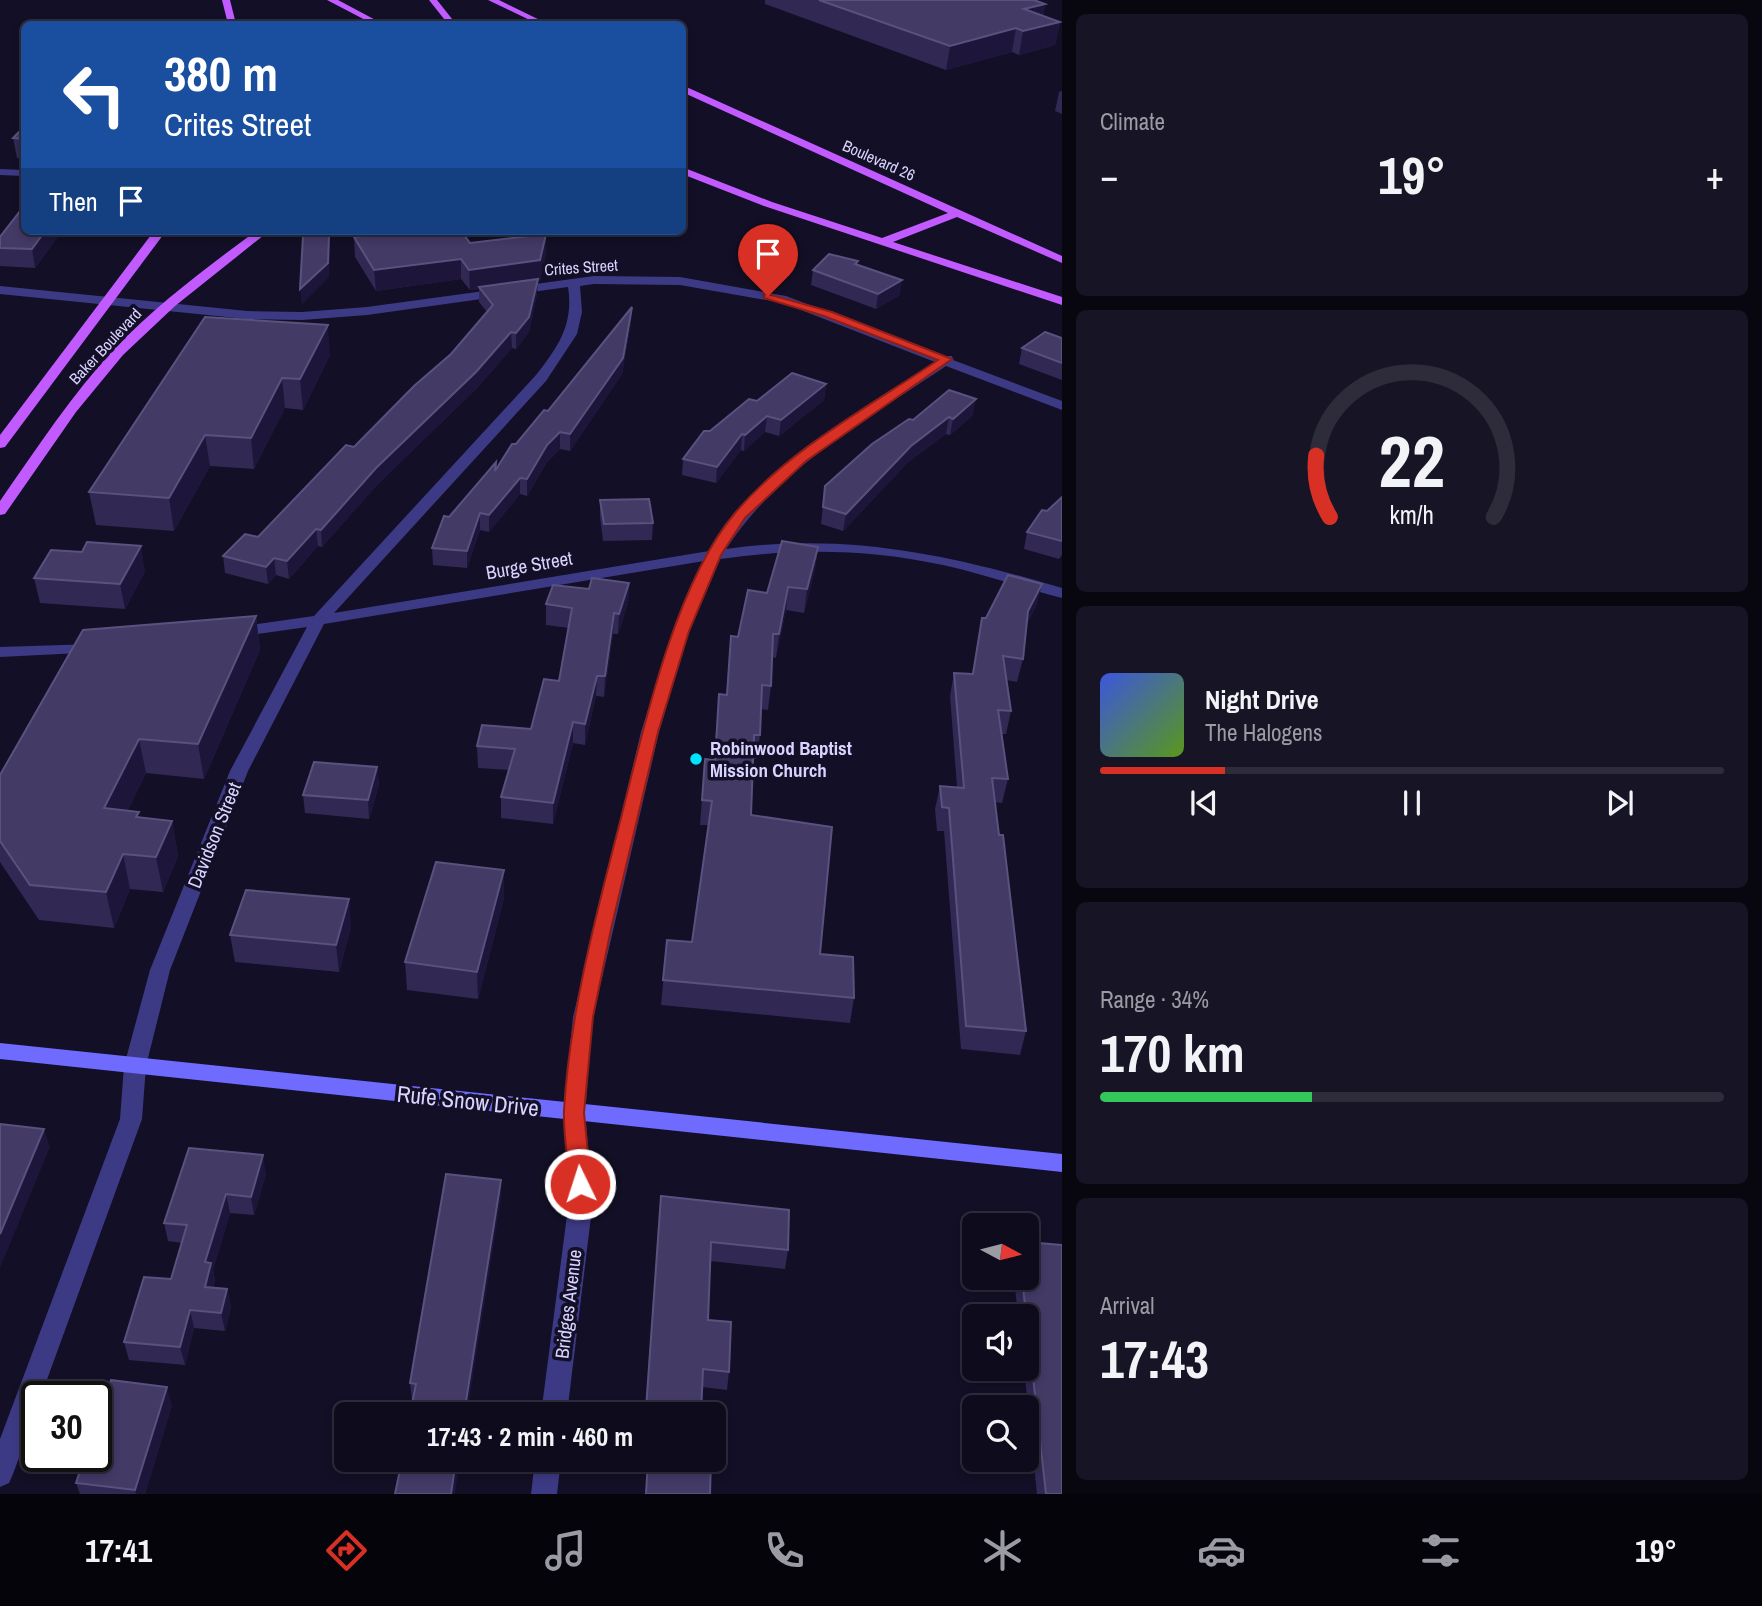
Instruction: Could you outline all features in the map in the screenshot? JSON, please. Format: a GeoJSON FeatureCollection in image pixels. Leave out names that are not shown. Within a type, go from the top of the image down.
{"type":"FeatureCollection","features":[{"type":"Feature","properties":{"kind":"main road"},"geometry":{"type":"LineString","coordinates":[[226,0],[231,21]]}},
{"type":"Feature","properties":{"kind":"main road"},"geometry":{"type":"LineString","coordinates":[[331,0],[373,21]]}},
{"type":"Feature","properties":{"kind":"main road"},"geometry":{"type":"LineString","coordinates":[[433,0],[450,21]]}},
{"type":"Feature","properties":{"kind":"main road"},"geometry":{"type":"LineString","coordinates":[[492,0],[538,21]]}},
{"type":"Feature","properties":{"kind":"main road","name":"Boulevard 26"},"geometry":{"type":"LineString","coordinates":[[686,90],[1062,260]]}},
{"type":"Feature","properties":{"kind":"main road"},"geometry":{"type":"LineString","coordinates":[[686,172],[768,204],[1062,301]]}},
{"type":"Feature","properties":{"kind":"main road"},"geometry":{"type":"LineString","coordinates":[[882,242],[957,213]]}},
{"type":"Feature","properties":{"kind":"main road","name":"Baker Boulevard"},"geometry":{"type":"LineString","coordinates":[[0,444],[157,235]]}},
{"type":"Feature","properties":{"kind":"main road","name":"Baker Boulevard"},"geometry":{"type":"LineString","coordinates":[[0,511],[86,391],[120,352],[206,273],[258,235]]}},
{"type":"Feature","properties":{"kind":"main road","name":"Rufe Snow Drive"},"geometry":{"type":"LineString","coordinates":[[0,1051],[1062,1163]]}},
{"type":"Feature","properties":{"kind":"street"},"geometry":{"type":"LineString","coordinates":[[0,172],[21,173]]}},
{"type":"Feature","properties":{"kind":"street","name":"Crites Street"},"geometry":{"type":"LineString","coordinates":[[0,290],[247,314],[333,315],[573,282],[646,279],[750,291],[828,314],[1062,406]]}},
{"type":"Feature","properties":{"kind":"street","name":"Davidson Street"},"geometry":{"type":"LineString","coordinates":[[0,1474],[131,1119],[135,1066],[160,970],[239,771],[318,621],[541,378],[569,339],[578,317],[573,282]]}},
{"type":"Feature","properties":{"kind":"street","name":"Bridges Avenue"},"geometry":{"type":"LineString","coordinates":[[556,1402],[581,1200],[574,1113],[583,1017],[650,732],[681,631],[714,555],[740,516],[801,458],[947,359]]}},
{"type":"Feature","properties":{"kind":"street","name":"Burge Street"},"geometry":{"type":"LineString","coordinates":[[221,634],[318,621],[714,555],[789,547],[863,549],[938,559],[1062,593]]}},
{"type":"Feature","properties":{"kind":"street"},"geometry":{"type":"LineString","coordinates":[[0,652],[111,649]]}},
{"type":"Feature","properties":{"kind":"street"},"geometry":{"type":"LineString","coordinates":[[544,1494],[547,1472]]}},
{"type":"Feature","properties":{"kind":"building"},"geometry":{"type":"Polygon","coordinates":[[[819,0],[1034,0],[1045,4],[1024,9],[1060,22],[1023,31],[1016,28],[950,46],[819,0]]]}},
{"type":"Feature","properties":{"kind":"building"},"geometry":{"type":"Polygon","coordinates":[[[21,130],[21,139],[13,138],[21,130]]]}},
{"type":"Feature","properties":{"kind":"building"},"geometry":{"type":"Polygon","coordinates":[[[21,210],[21,235],[42,235],[32,249],[0,248],[0,237],[21,210]]]}},
{"type":"Feature","properties":{"kind":"building"},"geometry":{"type":"Polygon","coordinates":[[[329,235],[328,263],[300,289],[303,236],[329,235]]]}},
{"type":"Feature","properties":{"kind":"building"},"geometry":{"type":"Polygon","coordinates":[[[464,235],[470,243],[546,235],[540,260],[469,270],[461,259],[374,270],[354,237],[464,235]]]}},
{"type":"Feature","properties":{"kind":"building"},"geometry":{"type":"Polygon","coordinates":[[[829,254],[858,261],[855,264],[902,280],[878,294],[813,270],[829,254]]]}},
{"type":"Feature","properties":{"kind":"building"},"geometry":{"type":"Polygon","coordinates":[[[538,279],[529,317],[516,333],[511,332],[476,372],[376,468],[321,530],[316,529],[287,561],[274,558],[266,567],[223,556],[245,534],[258,537],[346,445],[354,447],[414,386],[451,354],[493,305],[479,287],[538,279]]]}},
{"type":"Feature","properties":{"kind":"building"},"geometry":{"type":"Polygon","coordinates":[[[632,307],[623,358],[570,434],[560,432],[547,445],[527,479],[520,478],[489,515],[480,513],[467,551],[432,548],[444,516],[449,517],[496,462],[495,471],[512,444],[516,444],[544,410],[548,411],[632,307]]]}},
{"type":"Feature","properties":{"kind":"building"},"geometry":{"type":"Polygon","coordinates":[[[205,317],[328,325],[300,379],[282,378],[251,438],[205,435],[169,498],[89,492],[205,317]]]}},
{"type":"Feature","properties":{"kind":"building"},"geometry":{"type":"Polygon","coordinates":[[[1045,332],[1062,338],[1062,363],[1022,348],[1045,332]]]}},
{"type":"Feature","properties":{"kind":"building"},"geometry":{"type":"Polygon","coordinates":[[[792,373],[826,384],[781,420],[767,416],[745,435],[742,434],[717,467],[683,459],[704,431],[710,431],[749,399],[757,401],[792,373]]]}},
{"type":"Feature","properties":{"kind":"building"},"geometry":{"type":"Polygon","coordinates":[[[949,390],[976,399],[953,419],[949,417],[911,446],[846,514],[823,507],[825,486],[872,444],[909,419],[913,420],[949,390]]]}},
{"type":"Feature","properties":{"kind":"building"},"geometry":{"type":"Polygon","coordinates":[[[1062,497],[1062,541],[1027,532],[1042,510],[1047,511],[1062,497]]]}},
{"type":"Feature","properties":{"kind":"building"},"geometry":{"type":"Polygon","coordinates":[[[649,499],[653,523],[604,524],[600,500],[649,499]]]}},
{"type":"Feature","properties":{"kind":"building"},"geometry":{"type":"Polygon","coordinates":[[[782,541],[818,547],[807,589],[788,587],[779,634],[773,634],[771,686],[762,685],[760,735],[754,735],[751,815],[832,827],[820,954],[853,957],[854,998],[663,980],[667,940],[692,942],[712,801],[702,800],[705,759],[715,760],[719,694],[727,695],[731,636],[738,637],[748,590],[767,593],[782,541]]]}},
{"type":"Feature","properties":{"kind":"building"},"geometry":{"type":"Polygon","coordinates":[[[87,542],[141,546],[120,584],[34,578],[51,550],[82,552],[87,542]]]}},
{"type":"Feature","properties":{"kind":"building"},"geometry":{"type":"Polygon","coordinates":[[[1008,575],[1042,584],[1028,611],[1023,659],[1003,656],[1011,711],[998,710],[1008,779],[992,778],[999,835],[1003,835],[1026,1031],[966,1026],[949,808],[942,807],[940,786],[964,788],[954,673],[973,674],[982,618],[986,618],[1008,575]]]}},
{"type":"Feature","properties":{"kind":"building"},"geometry":{"type":"Polygon","coordinates":[[[592,578],[629,583],[619,614],[614,613],[605,676],[597,676],[585,724],[573,722],[553,803],[501,797],[515,749],[477,746],[482,725],[531,729],[544,679],[559,681],[572,608],[546,604],[553,585],[589,589],[592,578]]]}},
{"type":"Feature","properties":{"kind":"building"},"geometry":{"type":"Polygon","coordinates":[[[256,616],[198,744],[139,739],[104,808],[139,812],[136,817],[172,821],[156,857],[123,854],[106,892],[30,885],[0,841],[0,775],[83,630],[256,616]]]}},
{"type":"Feature","properties":{"kind":"building"},"geometry":{"type":"Polygon","coordinates":[[[314,762],[377,767],[368,800],[303,795],[314,762]]]}},
{"type":"Feature","properties":{"kind":"building"},"geometry":{"type":"Polygon","coordinates":[[[436,862],[504,870],[477,972],[405,962],[436,862]]]}},
{"type":"Feature","properties":{"kind":"building"},"geometry":{"type":"Polygon","coordinates":[[[246,890],[349,899],[336,945],[230,935],[246,890]]]}},
{"type":"Feature","properties":{"kind":"building"},"geometry":{"type":"Polygon","coordinates":[[[0,1124],[44,1129],[0,1234],[0,1124]]]}},
{"type":"Feature","properties":{"kind":"building"},"geometry":{"type":"Polygon","coordinates":[[[189,1148],[263,1155],[251,1197],[226,1194],[205,1262],[211,1263],[205,1287],[227,1289],[221,1313],[190,1310],[180,1347],[124,1342],[144,1277],[171,1279],[187,1225],[164,1223],[189,1148]]]}},
{"type":"Feature","properties":{"kind":"building"},"geometry":{"type":"Polygon","coordinates":[[[446,1174],[501,1180],[466,1402],[412,1402],[416,1384],[410,1383],[446,1174]]]}},
{"type":"Feature","properties":{"kind":"building"},"geometry":{"type":"Polygon","coordinates":[[[661,1196],[789,1210],[788,1250],[711,1242],[708,1320],[731,1322],[729,1372],[703,1369],[702,1402],[646,1402],[661,1196]]]}},
{"type":"Feature","properties":{"kind":"building"},"geometry":{"type":"Polygon","coordinates":[[[1040,1243],[1062,1245],[1062,1494],[1046,1494],[1039,1431],[1039,1395],[1035,1395],[1033,1381],[1039,1381],[1039,1304],[1025,1304],[1023,1290],[1040,1290],[1040,1243]]]}},
{"type":"Feature","properties":{"kind":"building"},"geometry":{"type":"Polygon","coordinates":[[[111,1381],[167,1387],[135,1490],[76,1483],[80,1472],[112,1472],[111,1381]]]}},
{"type":"Feature","properties":{"kind":"building"},"geometry":{"type":"Polygon","coordinates":[[[400,1472],[454,1472],[451,1494],[395,1494],[400,1472]]]}},
{"type":"Feature","properties":{"kind":"building"},"geometry":{"type":"Polygon","coordinates":[[[647,1472],[711,1472],[710,1494],[646,1494],[647,1472]]]}},
{"type":"Feature","properties":{"kind":"place","name":"Robinwood Baptist Mission Church"},"geometry":{"type":"Point","coordinates":[696,759]}},
{"type":"Feature","properties":{"kind":"route"},"geometry":{"type":"LineString","coordinates":[[580,1184],[574,1113],[583,1017],[650,732],[681,631],[714,555],[740,516],[801,458],[947,359],[828,314],[768,296]]}}]}
